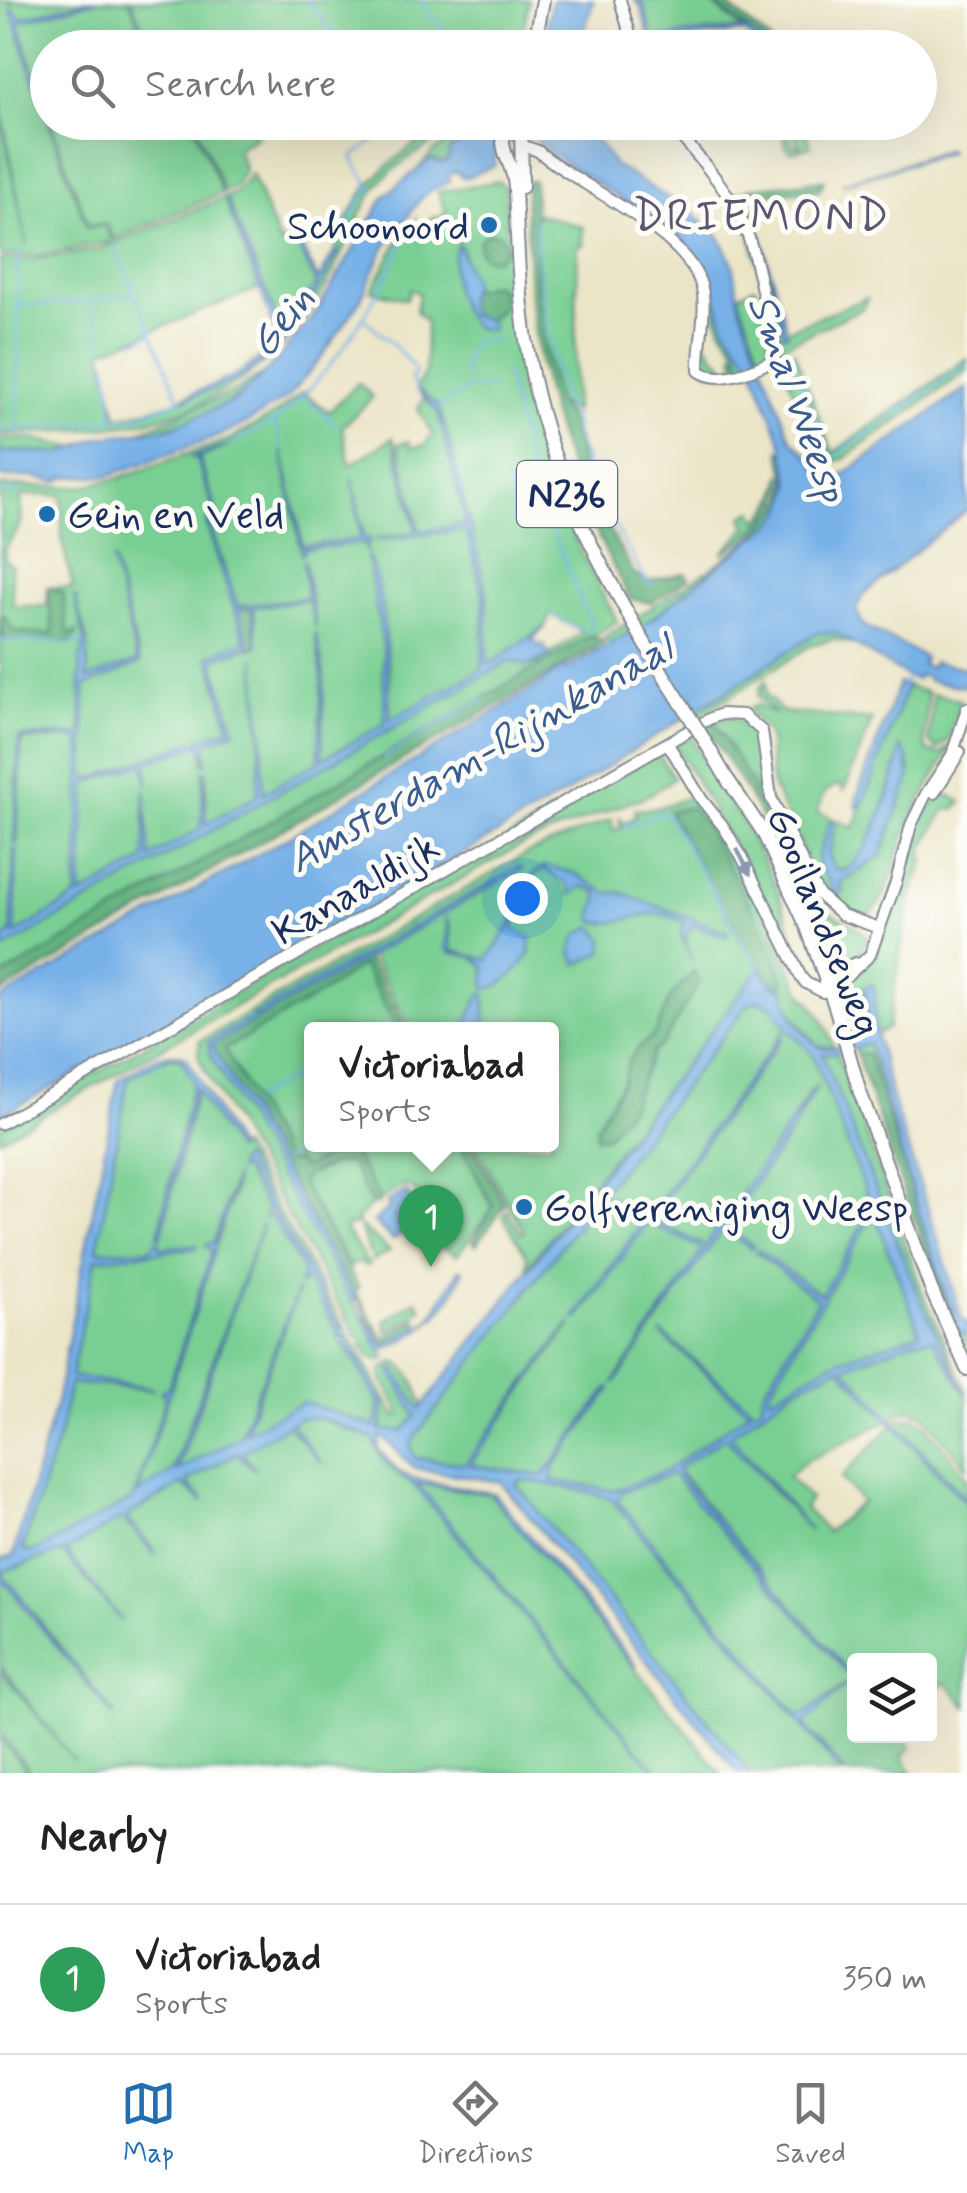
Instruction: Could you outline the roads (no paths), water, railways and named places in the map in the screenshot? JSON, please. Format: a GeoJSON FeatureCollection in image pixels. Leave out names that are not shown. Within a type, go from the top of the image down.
{"type":"FeatureCollection","features":[{"type":"Feature","properties":{"kind":"main road"},"geometry":{"type":"LineString","coordinates":[[537,30],[543,0]]}},
{"type":"Feature","properties":{"kind":"main road","name":"N236"},"geometry":{"type":"LineString","coordinates":[[505,140],[515,165]]}},
{"type":"Feature","properties":{"kind":"main road","name":"N236"},"geometry":{"type":"LineString","coordinates":[[515,165],[519,140]]}},
{"type":"Feature","properties":{"kind":"main road","name":"Gooilandseweg"},"geometry":{"type":"LineString","coordinates":[[515,165],[522,217],[518,244],[527,350],[547,434],[580,524],[621,604],[771,849],[819,968],[930,1290],[967,1368]]}},
{"type":"Feature","properties":{"kind":"street"},"geometry":{"type":"LineString","coordinates":[[620,0],[629,30]]}},
{"type":"Feature","properties":{"kind":"street"},"geometry":{"type":"LineString","coordinates":[[528,140],[543,156],[636,216],[694,267],[704,296],[700,374],[726,376],[768,363],[777,351],[744,226],[712,173],[684,140]]}},
{"type":"Feature","properties":{"kind":"street"},"geometry":{"type":"LineString","coordinates":[[515,165],[543,156]]}},
{"type":"Feature","properties":{"kind":"street"},"geometry":{"type":"LineString","coordinates":[[668,744],[742,857],[801,977],[806,983],[826,989],[864,962],[926,794],[952,755],[967,708]]}},
{"type":"Feature","properties":{"kind":"street","name":"Kanaaldijk"},"geometry":{"type":"LineString","coordinates":[[0,1124],[637,758],[712,718],[732,713],[743,716],[762,731],[771,798],[818,894],[842,916],[877,927]]}},
{"type":"Feature","properties":{"kind":"street"},"geometry":{"type":"LineString","coordinates":[[911,832],[958,758],[967,724]]}},
{"type":"Feature","properties":{"kind":"street"},"geometry":{"type":"LineString","coordinates":[[819,968],[830,972],[848,968],[863,954],[877,927]]}},
{"type":"Feature","properties":{"kind":"water"},"geometry":{"type":"Polygon","coordinates":[[[98,0],[19,22],[30,68],[11,10],[20,18],[98,0]]]}},
{"type":"Feature","properties":{"kind":"water"},"geometry":{"type":"Polygon","coordinates":[[[552,0],[594,0],[584,30],[546,30],[552,0]]]}},
{"type":"Feature","properties":{"kind":"water"},"geometry":{"type":"Polygon","coordinates":[[[633,0],[643,3],[651,30],[647,30],[640,5],[633,0]]]}},
{"type":"Feature","properties":{"kind":"water"},"geometry":{"type":"Polygon","coordinates":[[[466,140],[520,140],[495,147],[495,165],[465,178],[455,171],[449,174],[449,182],[422,197],[382,252],[359,303],[287,398],[211,439],[107,476],[65,477],[58,482],[0,477],[0,451],[62,453],[98,438],[169,428],[236,400],[313,318],[385,196],[430,159],[442,163],[448,160],[450,149],[466,140]]]}},
{"type":"Feature","properties":{"kind":"water","name":"Amsterdam-Rijnkanaal"},"geometry":{"type":"Polygon","coordinates":[[[535,140],[596,140],[614,165],[690,211],[720,237],[733,264],[740,306],[791,439],[821,475],[833,478],[844,474],[967,388],[967,510],[863,595],[856,609],[863,625],[924,657],[922,665],[931,668],[933,662],[967,668],[967,687],[928,681],[919,675],[917,680],[908,677],[836,633],[817,633],[566,793],[352,919],[0,1116],[0,999],[287,838],[562,668],[565,670],[651,620],[774,522],[785,507],[791,486],[782,443],[751,362],[725,327],[711,283],[699,261],[680,238],[535,140]]]}},
{"type":"Feature","properties":{"kind":"water"},"geometry":{"type":"Polygon","coordinates":[[[948,149],[949,152],[842,184],[948,149]]]}},
{"type":"Feature","properties":{"kind":"water"},"geometry":{"type":"Polygon","coordinates":[[[226,197],[281,329],[317,284],[293,237],[296,235],[318,279],[335,250],[338,252],[300,317],[263,360],[233,381],[183,400],[247,368],[277,336],[226,197]]]}},
{"type":"Feature","properties":{"kind":"water"},"geometry":{"type":"Polygon","coordinates":[[[755,215],[787,330],[788,334],[784,335],[755,215]]]}},
{"type":"Feature","properties":{"kind":"water"},"geometry":{"type":"Polygon","coordinates":[[[458,243],[473,284],[467,299],[470,315],[489,320],[492,329],[478,329],[458,301],[453,265],[458,243]]]}},
{"type":"Feature","properties":{"kind":"water"},"geometry":{"type":"Polygon","coordinates":[[[415,388],[438,406],[447,433],[487,595],[487,662],[490,664],[545,627],[532,640],[543,644],[549,655],[528,666],[510,661],[0,951],[0,943],[11,934],[14,850],[15,934],[77,897],[81,739],[21,740],[14,844],[19,738],[77,735],[82,731],[80,660],[85,641],[74,595],[88,645],[87,679],[137,661],[112,559],[140,663],[85,686],[85,777],[94,778],[230,728],[209,656],[245,640],[206,523],[215,513],[197,459],[192,457],[231,445],[199,458],[218,516],[209,525],[238,606],[307,598],[304,560],[316,628],[308,600],[254,607],[258,649],[252,608],[239,608],[249,645],[215,658],[235,731],[206,743],[206,765],[201,744],[147,763],[148,785],[143,764],[86,783],[81,896],[145,860],[145,790],[150,858],[201,828],[204,770],[206,824],[257,796],[261,743],[255,656],[263,749],[263,793],[318,762],[322,678],[315,633],[324,673],[322,759],[385,724],[383,645],[367,555],[382,611],[390,720],[482,669],[484,598],[466,530],[376,540],[414,533],[416,528],[395,446],[420,532],[466,524],[438,413],[415,388]]]}},
{"type":"Feature","properties":{"kind":"water"},"geometry":{"type":"Polygon","coordinates":[[[282,451],[303,546],[361,539],[352,476],[364,537],[371,540],[367,550],[363,543],[305,549],[302,555],[282,451]]]}},
{"type":"Feature","properties":{"kind":"water"},"geometry":{"type":"Polygon","coordinates":[[[899,683],[907,686],[864,801],[857,808],[856,800],[899,683]]]}},
{"type":"Feature","properties":{"kind":"water"},"geometry":{"type":"Polygon","coordinates":[[[901,747],[907,756],[910,777],[881,856],[839,884],[843,891],[836,895],[817,861],[830,821],[835,823],[828,858],[836,870],[845,871],[874,831],[901,747]]]}},
{"type":"Feature","properties":{"kind":"water"},"geometry":{"type":"Polygon","coordinates":[[[520,866],[522,869],[212,1045],[356,1300],[352,1302],[210,1054],[208,1042],[520,866]]]}},
{"type":"Feature","properties":{"kind":"water"},"geometry":{"type":"Polygon","coordinates":[[[544,866],[574,873],[607,893],[622,893],[728,932],[726,936],[693,925],[685,938],[692,961],[681,935],[685,922],[651,914],[615,922],[593,920],[598,892],[583,886],[570,895],[568,885],[544,869],[534,875],[524,896],[533,874],[544,866]]]}},
{"type":"Feature","properties":{"kind":"water"},"geometry":{"type":"Polygon","coordinates":[[[523,900],[513,929],[531,938],[530,953],[505,982],[485,989],[485,966],[473,957],[449,952],[446,948],[445,917],[450,925],[451,950],[487,960],[523,900]]]}},
{"type":"Feature","properties":{"kind":"water"},"geometry":{"type":"Polygon","coordinates":[[[593,926],[604,940],[603,952],[578,964],[571,952],[577,935],[593,926]]]}},
{"type":"Feature","properties":{"kind":"water"},"geometry":{"type":"Polygon","coordinates":[[[760,968],[773,985],[785,990],[792,1013],[806,1035],[824,1048],[848,1043],[861,1032],[868,1015],[864,987],[873,985],[876,1032],[885,1074],[961,1317],[967,1324],[967,1332],[962,1335],[952,1319],[955,1313],[922,1221],[869,1043],[822,1054],[919,1297],[967,1397],[933,1339],[915,1340],[844,1367],[967,1504],[839,1367],[795,1388],[730,1435],[811,1531],[725,1437],[677,1469],[847,1673],[672,1474],[624,1491],[617,1500],[799,1718],[846,1685],[804,1724],[846,1773],[837,1767],[612,1500],[555,1485],[521,1480],[516,1484],[750,1773],[738,1773],[501,1482],[415,1468],[385,1439],[379,1438],[379,1450],[399,1472],[495,1494],[635,1668],[490,1494],[417,1483],[657,1773],[412,1483],[383,1459],[374,1439],[310,1417],[291,1423],[322,1464],[288,1425],[242,1452],[257,1471],[237,1453],[188,1481],[204,1503],[182,1484],[129,1515],[127,1518],[156,1556],[122,1518],[66,1551],[122,1621],[62,1552],[1,1572],[114,1717],[0,1577],[0,1560],[13,1556],[57,1399],[118,1080],[161,1056],[170,1054],[187,1058],[238,1149],[195,1088],[161,1238],[158,1237],[193,1081],[181,1059],[173,1055],[128,1078],[97,1251],[149,1250],[156,1242],[160,1248],[197,1248],[96,1259],[71,1376],[154,1389],[70,1383],[60,1431],[23,1548],[27,1552],[37,1551],[134,1498],[166,1398],[161,1391],[169,1387],[212,1251],[206,1245],[214,1242],[235,1176],[207,1276],[137,1494],[173,1471],[263,1223],[177,1471],[240,1436],[298,1290],[245,1432],[304,1402],[375,1427],[380,1405],[307,1279],[300,1285],[303,1270],[243,1168],[237,1171],[243,1158],[384,1404],[380,1430],[403,1431],[416,1416],[391,1371],[395,1369],[420,1410],[760,968]],[[756,1000],[747,1005],[597,1195],[594,1204],[415,1437],[410,1446],[415,1458],[465,1464],[571,1322],[470,1465],[543,1476],[609,1387],[553,1468],[551,1480],[614,1491],[666,1471],[749,1412],[660,1333],[754,1410],[762,1405],[763,1393],[818,1300],[756,1252],[821,1295],[867,1217],[870,1220],[768,1394],[770,1398],[832,1363],[920,1333],[814,1056],[792,1032],[784,1031],[786,1025],[770,1004],[756,1000]]]}},
{"type":"Feature","properties":{"kind":"water"},"geometry":{"type":"Polygon","coordinates":[[[485,994],[485,1022],[467,1022],[480,995],[485,994]]]}},
{"type":"Feature","properties":{"kind":"water"},"geometry":{"type":"Polygon","coordinates":[[[781,1035],[652,1216],[654,1221],[701,1244],[699,1247],[648,1223],[577,1319],[644,1220],[606,1196],[649,1214],[781,1035]]]}},
{"type":"Feature","properties":{"kind":"water"},"geometry":{"type":"Polygon","coordinates":[[[817,1086],[789,1135],[727,1223],[754,1247],[722,1230],[614,1384],[724,1217],[817,1086]]]}},
{"type":"Feature","properties":{"kind":"water"},"geometry":{"type":"Polygon","coordinates":[[[406,1191],[415,1206],[395,1217],[403,1232],[393,1240],[374,1222],[389,1208],[387,1202],[406,1191]]]}},
{"type":"Feature","properties":{"kind":"water"},"geometry":{"type":"Polygon","coordinates":[[[460,1269],[463,1270],[450,1298],[431,1321],[380,1351],[360,1312],[384,1346],[429,1321],[460,1269]]]}},
{"type":"Feature","properties":{"kind":"waterway"},"geometry":{"type":"LineString","coordinates":[[306,0],[332,30]]}},
{"type":"Feature","properties":{"kind":"waterway"},"geometry":{"type":"LineString","coordinates":[[421,3],[443,30]]}},
{"type":"Feature","properties":{"kind":"waterway"},"geometry":{"type":"LineString","coordinates":[[373,191],[352,158],[374,140]]}},
{"type":"Feature","properties":{"kind":"waterway"},"geometry":{"type":"LineString","coordinates":[[340,239],[370,188]]}},
{"type":"Feature","properties":{"kind":"waterway"},"geometry":{"type":"LineString","coordinates":[[281,446],[275,421],[340,353],[373,301],[417,217]]}},
{"type":"Feature","properties":{"kind":"waterway"},"geometry":{"type":"LineString","coordinates":[[536,218],[538,266],[549,337],[566,407],[573,414],[574,430],[587,464]]}},
{"type":"Feature","properties":{"kind":"waterway"},"geometry":{"type":"LineString","coordinates":[[18,427],[18,306],[135,294],[114,244]]}},
{"type":"Feature","properties":{"kind":"waterway"},"geometry":{"type":"LineString","coordinates":[[19,255],[21,249]]}},
{"type":"Feature","properties":{"kind":"waterway"},"geometry":{"type":"LineString","coordinates":[[18,260],[18,304]]}},
{"type":"Feature","properties":{"kind":"waterway"},"geometry":{"type":"LineString","coordinates":[[136,295],[179,398]]}},
{"type":"Feature","properties":{"kind":"waterway"},"geometry":{"type":"LineString","coordinates":[[90,302],[104,349]]}},
{"type":"Feature","properties":{"kind":"waterway"},"geometry":{"type":"LineString","coordinates":[[364,319],[416,371],[411,379],[418,390]]}},
{"type":"Feature","properties":{"kind":"waterway"},"geometry":{"type":"LineString","coordinates":[[135,341],[151,334]]}},
{"type":"Feature","properties":{"kind":"waterway"},"geometry":{"type":"LineString","coordinates":[[465,376],[464,361],[472,343],[497,340]]}},
{"type":"Feature","properties":{"kind":"waterway"},"geometry":{"type":"LineString","coordinates":[[107,361],[114,420]]}},
{"type":"Feature","properties":{"kind":"waterway","name":"Smal Weesp"},"geometry":{"type":"LineString","coordinates":[[795,368],[831,459],[967,364]]}},
{"type":"Feature","properties":{"kind":"waterway"},"geometry":{"type":"LineString","coordinates":[[506,372],[535,492],[591,623],[590,629],[582,631],[551,615]]}},
{"type":"Feature","properties":{"kind":"waterway"},"geometry":{"type":"LineString","coordinates":[[438,409],[469,387],[494,388]]}},
{"type":"Feature","properties":{"kind":"waterway"},"geometry":{"type":"LineString","coordinates":[[306,397],[337,426]]}},
{"type":"Feature","properties":{"kind":"waterway"},"geometry":{"type":"LineString","coordinates":[[0,430],[134,418],[182,399]]}},
{"type":"Feature","properties":{"kind":"waterway"},"geometry":{"type":"LineString","coordinates":[[229,445],[275,421]]}},
{"type":"Feature","properties":{"kind":"waterway"},"geometry":{"type":"LineString","coordinates":[[589,469],[608,514],[647,583],[653,584]]}},
{"type":"Feature","properties":{"kind":"waterway"},"geometry":{"type":"LineString","coordinates":[[0,492],[21,492]]}},
{"type":"Feature","properties":{"kind":"waterway"},"geometry":{"type":"LineString","coordinates":[[0,640],[62,642]]}},
{"type":"Feature","properties":{"kind":"waterway"},"geometry":{"type":"LineString","coordinates":[[70,643],[85,643]]}},
{"type":"Feature","properties":{"kind":"waterway"},"geometry":{"type":"LineString","coordinates":[[903,685],[908,677]]}},
{"type":"Feature","properties":{"kind":"waterway","name":"Amsterdam-Rijnkanaal"},"geometry":{"type":"LineString","coordinates":[[385,757],[483,699]]}},
{"type":"Feature","properties":{"kind":"waterway"},"geometry":{"type":"LineString","coordinates":[[623,827],[661,813],[669,817],[761,971]]}},
{"type":"Feature","properties":{"kind":"waterway"},"geometry":{"type":"LineString","coordinates":[[254,1099],[304,1071]]}},
{"type":"Feature","properties":{"kind":"waterway"},"geometry":{"type":"LineString","coordinates":[[285,1160],[295,1153],[292,1141],[304,1135]]}},
{"type":"Feature","properties":{"kind":"place","name":"Schoonoord"},"geometry":{"type":"Point","coordinates":[489,225]}},
{"type":"Feature","properties":{"kind":"place","name":"Gein en Veld"},"geometry":{"type":"Point","coordinates":[47,514]}},
{"type":"Feature","properties":{"kind":"place","name":"Golfvereniging Weesp"},"geometry":{"type":"Point","coordinates":[524,1207]}},
{"type":"Feature","properties":{"kind":"place","name":"Victoriabad"},"geometry":{"type":"Point","coordinates":[431,1267]}},
{"type":"Feature","properties":{"kind":"district","name":"DRIEMOND"},"geometry":{"type":"Point","coordinates":[762,214]}},
{"type":"Feature","properties":{"kind":"water label","name":"Gein"},"geometry":{"type":"Point","coordinates":[280,320]}}]}
